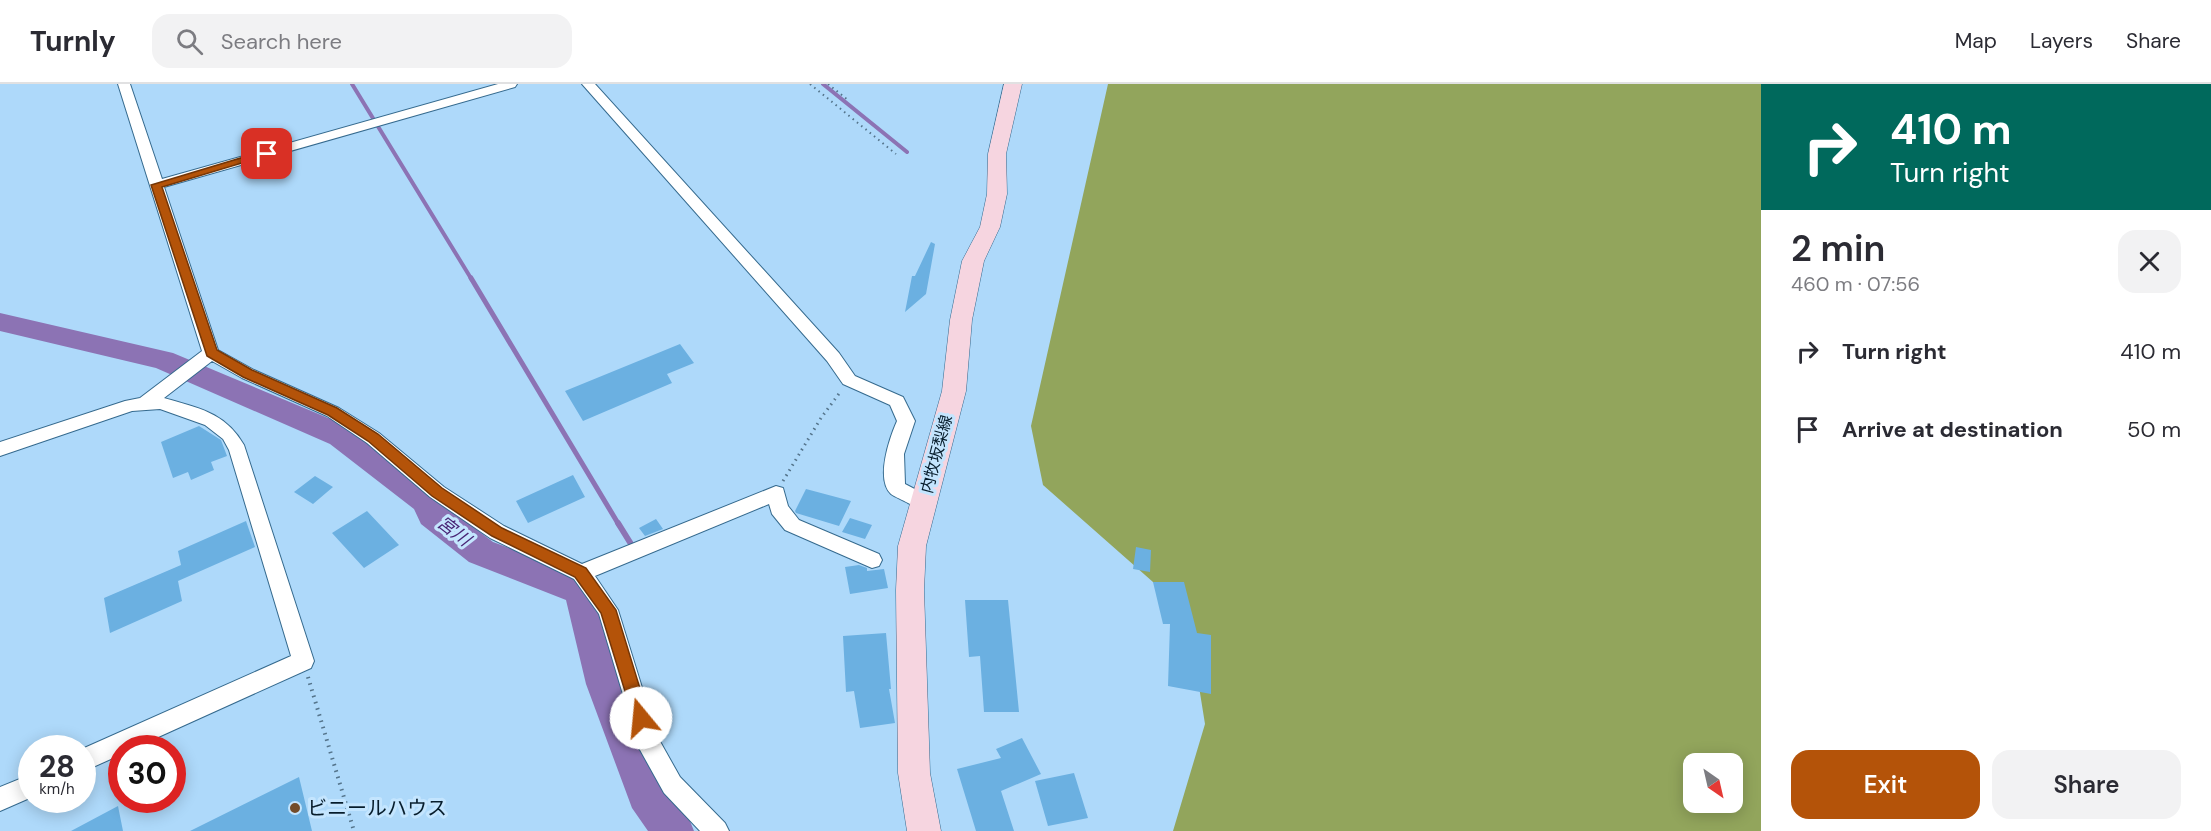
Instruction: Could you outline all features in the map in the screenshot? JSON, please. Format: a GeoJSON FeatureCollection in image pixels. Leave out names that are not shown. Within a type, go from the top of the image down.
{"type":"FeatureCollection","features":[{"type":"Feature","properties":{"kind":"main road","name":"内牧坂梨線"},"geometry":{"type":"LineString","coordinates":[[924,831],[915,773],[909,590],[912,546],[954,391],[961,320],[974,261],[990,227],[997,194],[997,154],[1013,84]]}},
{"type":"Feature","properties":{"kind":"street"},"geometry":{"type":"LineString","coordinates":[[124,84],[209,355],[333,412],[373,438],[437,492],[497,532],[580,573],[608,610],[647,740],[672,785],[717,831]]}},
{"type":"Feature","properties":{"kind":"street"},"geometry":{"type":"LineString","coordinates":[[156,185],[511,84]]}},
{"type":"Feature","properties":{"kind":"street"},"geometry":{"type":"LineString","coordinates":[[588,84],[825,348],[849,380],[897,401],[906,421],[896,446],[893,472],[897,488],[923,502]]}},
{"type":"Feature","properties":{"kind":"street"},"geometry":{"type":"LineString","coordinates":[[145,402],[209,355]]}},
{"type":"Feature","properties":{"kind":"street"},"geometry":{"type":"LineString","coordinates":[[0,449],[113,410],[145,402],[187,411],[211,420],[229,434],[238,450],[303,661],[96,755]]}},
{"type":"Feature","properties":{"kind":"street"},"geometry":{"type":"LineString","coordinates":[[580,573],[776,493],[779,509],[792,525],[872,560]]}},
{"type":"Feature","properties":{"kind":"street"},"geometry":{"type":"LineString","coordinates":[[0,799],[18,791]]}},
{"type":"Feature","properties":{"kind":"path"},"geometry":{"type":"LineString","coordinates":[[810,84],[896,154]]}},
{"type":"Feature","properties":{"kind":"path"},"geometry":{"type":"LineString","coordinates":[[828,84],[848,100]]}},
{"type":"Feature","properties":{"kind":"path"},"geometry":{"type":"LineString","coordinates":[[776,493],[821,418],[849,380]]}},
{"type":"Feature","properties":{"kind":"path"},"geometry":{"type":"LineString","coordinates":[[303,661],[354,831]]}},
{"type":"Feature","properties":{"kind":"green space"},"geometry":{"type":"Polygon","coordinates":[[[1108,84],[1761,84],[1761,831],[1173,831],[1205,724],[1187,612],[1043,485],[1031,426],[1108,84]]]}},
{"type":"Feature","properties":{"kind":"building"},"geometry":{"type":"Polygon","coordinates":[[[931,242],[935,244],[926,294],[905,312],[912,276],[915,276],[931,242]]]}},
{"type":"Feature","properties":{"kind":"building"},"geometry":{"type":"Polygon","coordinates":[[[680,344],[694,363],[667,374],[672,383],[583,421],[565,391],[680,344]]]}},
{"type":"Feature","properties":{"kind":"building"},"geometry":{"type":"Polygon","coordinates":[[[199,426],[221,440],[227,456],[211,462],[214,470],[191,480],[188,472],[173,478],[161,442],[199,426]]]}},
{"type":"Feature","properties":{"kind":"building"},"geometry":{"type":"Polygon","coordinates":[[[573,475],[585,497],[528,523],[516,501],[573,475]]]}},
{"type":"Feature","properties":{"kind":"building"},"geometry":{"type":"Polygon","coordinates":[[[315,476],[333,487],[313,504],[294,492],[315,476]]]}},
{"type":"Feature","properties":{"kind":"building"},"geometry":{"type":"Polygon","coordinates":[[[806,489],[851,501],[839,526],[796,513],[806,489]]]}},
{"type":"Feature","properties":{"kind":"building"},"geometry":{"type":"Polygon","coordinates":[[[367,511],[399,545],[364,568],[332,533],[367,511]]]}},
{"type":"Feature","properties":{"kind":"building"},"geometry":{"type":"Polygon","coordinates":[[[850,518],[872,525],[865,539],[842,532],[850,518]]]}},
{"type":"Feature","properties":{"kind":"building"},"geometry":{"type":"Polygon","coordinates":[[[656,519],[663,529],[645,536],[639,528],[656,519]]]}},
{"type":"Feature","properties":{"kind":"building"},"geometry":{"type":"Polygon","coordinates":[[[246,521],[255,547],[178,581],[182,601],[110,633],[104,598],[181,565],[178,551],[246,521]]]}},
{"type":"Feature","properties":{"kind":"building"},"geometry":{"type":"Polygon","coordinates":[[[1136,547],[1151,550],[1150,572],[1133,569],[1136,547]]]}},
{"type":"Feature","properties":{"kind":"building"},"geometry":{"type":"Polygon","coordinates":[[[859,565],[867,568],[867,571],[884,569],[888,588],[850,594],[845,567],[859,565]]]}},
{"type":"Feature","properties":{"kind":"building"},"geometry":{"type":"Polygon","coordinates":[[[1153,582],[1184,582],[1197,633],[1211,635],[1211,694],[1168,686],[1170,624],[1163,624],[1153,582]]]}},
{"type":"Feature","properties":{"kind":"building"},"geometry":{"type":"Polygon","coordinates":[[[965,600],[1008,600],[1019,712],[984,712],[980,656],[969,657],[965,600]]]}},
{"type":"Feature","properties":{"kind":"building"},"geometry":{"type":"Polygon","coordinates":[[[886,633],[891,689],[889,689],[895,723],[860,728],[854,691],[846,692],[843,636],[886,633]]]}},
{"type":"Feature","properties":{"kind":"building"},"geometry":{"type":"Polygon","coordinates":[[[1022,738],[1041,774],[1001,791],[1014,831],[976,831],[957,769],[1001,758],[996,749],[1022,738]]]}},
{"type":"Feature","properties":{"kind":"building"},"geometry":{"type":"Polygon","coordinates":[[[1074,773],[1088,818],[1048,826],[1035,781],[1074,773]]]}},
{"type":"Feature","properties":{"kind":"building"},"geometry":{"type":"Polygon","coordinates":[[[299,777],[312,831],[190,831],[299,777]]]}},
{"type":"Feature","properties":{"kind":"building"},"geometry":{"type":"Polygon","coordinates":[[[108,811],[119,813],[123,831],[71,831],[108,811]]]}},
{"type":"Feature","properties":{"kind":"waterway"},"geometry":{"type":"LineString","coordinates":[[352,84],[472,280]]}},
{"type":"Feature","properties":{"kind":"waterway"},"geometry":{"type":"LineString","coordinates":[[823,84],[907,152]]}},
{"type":"Feature","properties":{"kind":"waterway"},"geometry":{"type":"LineString","coordinates":[[471,278],[619,525]]}},
{"type":"Feature","properties":{"kind":"waterway","name":"宮川"},"geometry":{"type":"LineString","coordinates":[[0,322],[163,360],[341,436],[428,501],[433,515],[481,552],[581,590],[592,624],[605,684],[646,794],[673,831]]}},
{"type":"Feature","properties":{"kind":"waterway"},"geometry":{"type":"LineString","coordinates":[[618,523],[631,544]]}},
{"type":"Feature","properties":{"kind":"place","name":"ビニールハウス"},"geometry":{"type":"Point","coordinates":[295,808]}},
{"type":"Feature","properties":{"kind":"route"},"geometry":{"type":"LineString","coordinates":[[267,154],[156,185],[211,353],[248,374],[333,412],[373,438],[437,492],[497,532],[580,573],[608,610],[641,718]]}}]}
